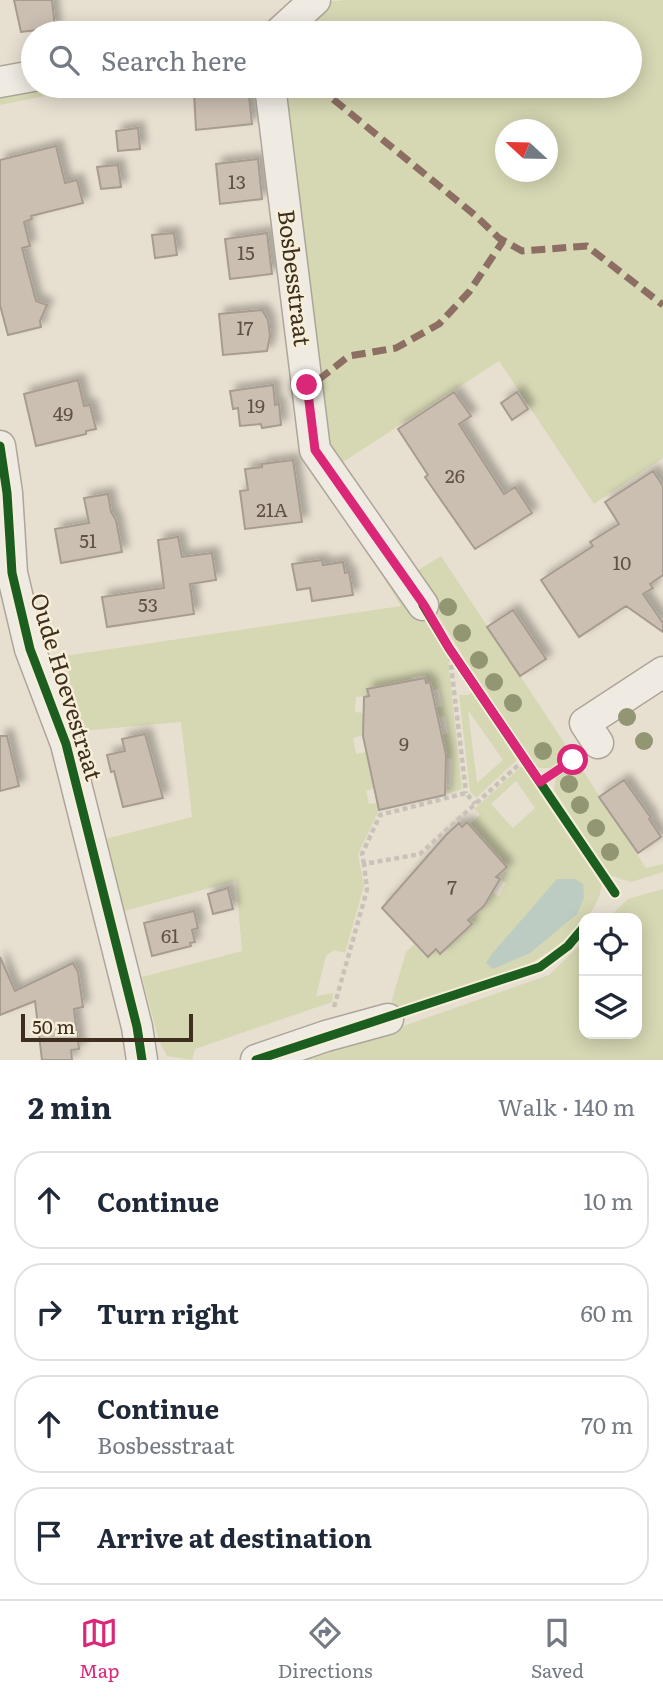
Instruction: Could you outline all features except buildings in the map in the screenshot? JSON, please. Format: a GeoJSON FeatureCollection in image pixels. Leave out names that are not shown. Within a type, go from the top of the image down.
{"type":"FeatureCollection","features":[{"type":"Feature","properties":{"kind":"street"},"geometry":{"type":"LineString","coordinates":[[292,21],[315,0]]}},
{"type":"Feature","properties":{"kind":"street"},"geometry":{"type":"LineString","coordinates":[[0,82],[21,78]]}},
{"type":"Feature","properties":{"kind":"street","name":"Bosbesstraat"},"geometry":{"type":"LineString","coordinates":[[271,98],[315,450],[424,605]]}},
{"type":"Feature","properties":{"kind":"street","name":"Oude Hoevestraat"},"geometry":{"type":"LineString","coordinates":[[0,446],[7,493],[12,573],[30,649],[66,744],[137,1027],[142,1060]]}},
{"type":"Feature","properties":{"kind":"street"},"geometry":{"type":"LineString","coordinates":[[598,743],[585,723],[663,672]]}},
{"type":"Feature","properties":{"kind":"street"},"geometry":{"type":"LineString","coordinates":[[256,1060],[388,1018]]}},
{"type":"Feature","properties":{"kind":"path"},"geometry":{"type":"LineString","coordinates":[[424,605],[464,670]]}},
{"type":"Feature","properties":{"kind":"path"},"geometry":{"type":"LineString","coordinates":[[449,648],[466,793],[475,804]]}},
{"type":"Feature","properties":{"kind":"path"},"geometry":{"type":"LineString","coordinates":[[517,748],[532,771]]}},
{"type":"Feature","properties":{"kind":"path"},"geometry":{"type":"LineString","coordinates":[[364,864],[420,854],[525,759]]}},
{"type":"Feature","properties":{"kind":"path"},"geometry":{"type":"LineString","coordinates":[[336,1000],[367,890],[362,854],[380,815],[466,793]]}},
{"type":"Feature","properties":{"kind":"green space"},"geometry":{"type":"Polygon","coordinates":[[[345,0],[663,0],[663,458],[594,504],[499,361],[340,464],[328,446],[283,98],[642,98],[642,21],[307,21],[328,2],[345,0]]]}},
{"type":"Feature","properties":{"kind":"green space"},"geometry":{"type":"Polygon","coordinates":[[[21,89],[21,98],[35,98],[0,105],[0,93],[21,89]]]}},
{"type":"Feature","properties":{"kind":"green space"},"geometry":{"type":"Polygon","coordinates":[[[362,543],[418,609],[447,650],[462,789],[445,795],[445,787],[451,787],[452,759],[446,758],[442,735],[448,733],[445,716],[438,717],[436,708],[442,706],[439,689],[432,690],[426,683],[425,675],[412,677],[414,686],[367,689],[369,696],[356,697],[355,712],[364,713],[363,735],[353,738],[356,754],[366,752],[374,788],[366,791],[369,804],[378,803],[379,810],[358,854],[364,886],[345,953],[334,950],[326,956],[316,996],[333,993],[332,1002],[195,1049],[192,1060],[167,1056],[159,1041],[142,977],[242,951],[236,881],[124,911],[105,839],[192,817],[181,722],[81,731],[64,656],[401,606],[362,543]]]}},
{"type":"Feature","properties":{"kind":"green space"},"geometry":{"type":"Polygon","coordinates":[[[441,556],[571,753],[550,768],[538,768],[471,669],[412,574],[441,556]]]}},
{"type":"Feature","properties":{"kind":"green space"},"geometry":{"type":"Polygon","coordinates":[[[474,691],[519,758],[476,798],[470,791],[459,695],[468,695],[474,691]],[[468,710],[477,783],[503,760],[468,710]]]}},
{"type":"Feature","properties":{"kind":"green space"},"geometry":{"type":"Polygon","coordinates":[[[578,763],[646,868],[663,864],[663,872],[631,882],[609,875],[554,790],[556,778],[578,763]]]}},
{"type":"Feature","properties":{"kind":"green space"},"geometry":{"type":"Polygon","coordinates":[[[524,764],[602,882],[594,908],[590,913],[579,913],[579,926],[537,960],[388,1013],[406,952],[414,944],[427,958],[436,950],[440,954],[451,943],[448,939],[460,936],[472,925],[469,921],[484,907],[493,893],[499,896],[506,883],[501,880],[507,867],[497,856],[492,859],[470,825],[480,814],[474,809],[524,764]],[[516,781],[491,804],[513,828],[535,808],[516,781]]]}},
{"type":"Feature","properties":{"kind":"green space"},"geometry":{"type":"Polygon","coordinates":[[[663,889],[663,1060],[306,1060],[549,975],[579,946],[579,1039],[642,1039],[642,913],[613,913],[628,899],[663,889]]]}},
{"type":"Feature","properties":{"kind":"shaded area"},"geometry":{"type":"Polygon","coordinates":[[[557,879],[575,879],[583,884],[584,898],[577,914],[530,953],[493,969],[486,963],[491,955],[557,879]]]}},
{"type":"Feature","properties":{"kind":"marked path"},"geometry":{"type":"LineString","coordinates":[[332,98],[476,216],[499,238],[522,251],[587,246],[663,305]]}},
{"type":"Feature","properties":{"kind":"marked path"},"geometry":{"type":"LineString","coordinates":[[318,380],[349,356],[396,348],[439,324],[469,292],[503,241]]}},
{"type":"Feature","properties":{"kind":"cycle path"},"geometry":{"type":"LineString","coordinates":[[0,446],[7,493],[12,573],[30,649],[66,744],[137,1027],[142,1060]]}},
{"type":"Feature","properties":{"kind":"cycle path"},"geometry":{"type":"LineString","coordinates":[[423,605],[449,648],[615,893]]}},
{"type":"Feature","properties":{"kind":"cycle path"},"geometry":{"type":"LineString","coordinates":[[256,1060],[540,967],[568,946],[579,933]]}},
{"type":"Feature","properties":{"kind":"route"},"geometry":{"type":"LineString","coordinates":[[307,385],[315,450],[424,605],[449,648],[540,782],[573,760]]}}]}
